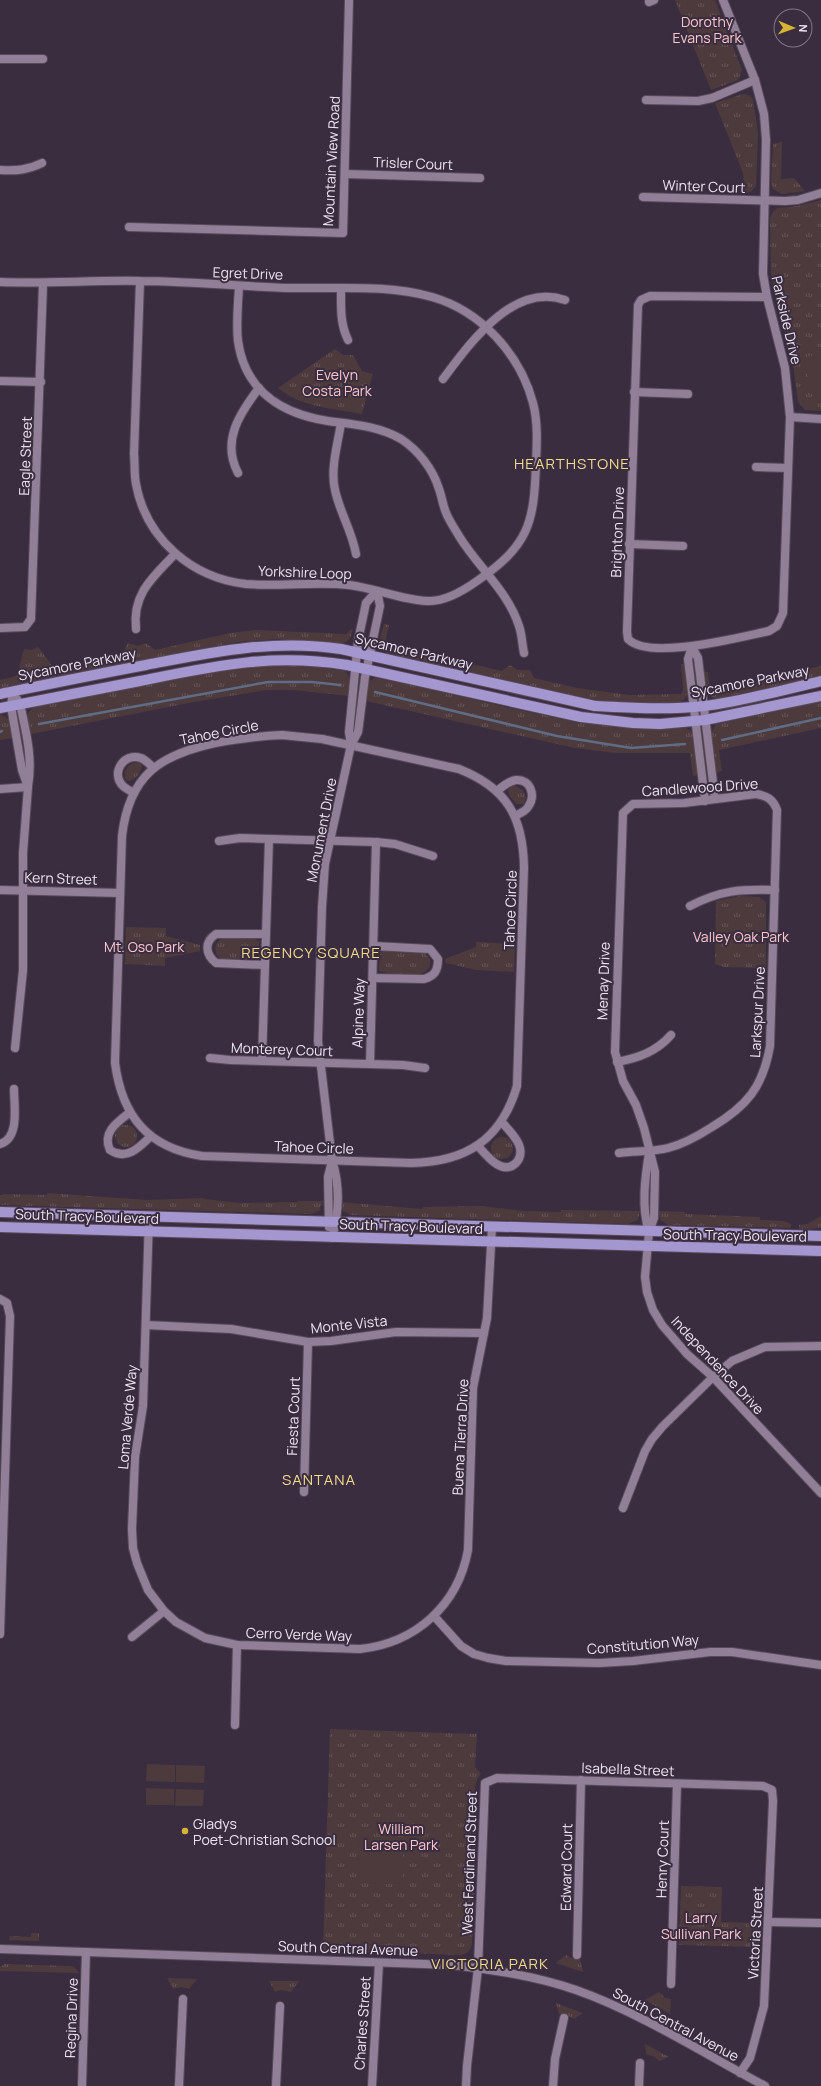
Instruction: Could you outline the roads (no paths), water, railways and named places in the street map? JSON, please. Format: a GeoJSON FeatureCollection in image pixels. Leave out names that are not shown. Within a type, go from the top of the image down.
{"type":"FeatureCollection","features":[{"type":"Feature","properties":{"kind":"main road","name":"Sycamore Parkway"},"geometry":{"type":"LineString","coordinates":[[0,694],[235,648],[273,645],[310,645],[370,654],[595,706],[656,709],[698,706],[821,681]]}},
{"type":"Feature","properties":{"kind":"main road","name":"Sycamore Parkway"},"geometry":{"type":"LineString","coordinates":[[0,708],[252,660],[309,660],[355,666],[581,717],[633,723],[700,720],[821,696]]}},
{"type":"Feature","properties":{"kind":"main road","name":"South Tracy Boulevard"},"geometry":{"type":"LineString","coordinates":[[0,1212],[821,1236]]}},
{"type":"Feature","properties":{"kind":"main road","name":"South Tracy Boulevard"},"geometry":{"type":"LineString","coordinates":[[0,1228],[821,1251]]}},
{"type":"Feature","properties":{"kind":"street","name":"Mountain View Road"},"geometry":{"type":"LineString","coordinates":[[129,227],[343,233],[349,0]]}},
{"type":"Feature","properties":{"kind":"street","name":"Parkside Drive"},"geometry":{"type":"LineString","coordinates":[[692,647],[769,631],[776,626],[783,613],[790,417],[785,368],[767,297],[763,274],[762,253],[765,128],[761,99],[755,80],[723,0]]}},
{"type":"Feature","properties":{"kind":"street"},"geometry":{"type":"LineString","coordinates":[[0,59],[43,59]]}},
{"type":"Feature","properties":{"kind":"street"},"geometry":{"type":"LineString","coordinates":[[646,100],[698,101],[712,98],[755,80]]}},
{"type":"Feature","properties":{"kind":"street"},"geometry":{"type":"LineString","coordinates":[[0,170],[24,170],[42,163]]}},
{"type":"Feature","properties":{"kind":"street","name":"Trisler Court"},"geometry":{"type":"LineString","coordinates":[[345,174],[480,178]]}},
{"type":"Feature","properties":{"kind":"street","name":"Winter Court"},"geometry":{"type":"LineString","coordinates":[[643,197],[764,201],[798,200],[821,193]]}},
{"type":"Feature","properties":{"kind":"street","name":"Egret Drive"},"geometry":{"type":"LineString","coordinates":[[0,282],[43,284],[140,280],[238,287],[401,292],[434,297],[458,307],[487,327]]}},
{"type":"Feature","properties":{"kind":"street","name":"Yorkshire Loop"},"geometry":{"type":"LineString","coordinates":[[140,280],[134,454],[136,482],[147,515],[162,540],[175,554],[201,572],[218,578],[246,584],[349,585],[428,601],[447,598],[465,590],[488,573],[519,544],[528,529],[535,499],[537,437],[534,409],[522,374],[503,345],[487,327]]}},
{"type":"Feature","properties":{"kind":"street","name":"Eagle Street"},"geometry":{"type":"LineString","coordinates":[[0,628],[25,627],[32,619],[41,382],[43,284]]}},
{"type":"Feature","properties":{"kind":"street"},"geometry":{"type":"LineString","coordinates":[[238,287],[238,340],[244,365],[259,388],[277,404],[289,411],[308,418],[342,422],[380,430],[400,439],[417,453],[432,472],[439,487],[446,514],[460,538],[488,573],[512,610],[520,626],[524,653]]}},
{"type":"Feature","properties":{"kind":"street"},"geometry":{"type":"LineString","coordinates":[[341,289],[341,319],[343,332],[348,340]]}},
{"type":"Feature","properties":{"kind":"street"},"geometry":{"type":"LineString","coordinates":[[443,379],[487,327],[505,311],[528,299],[546,296],[565,300]]}},
{"type":"Feature","properties":{"kind":"street","name":"Brighton Drive"},"geometry":{"type":"LineString","coordinates":[[692,647],[646,648],[632,644],[628,639],[629,544],[636,311],[641,300],[650,296],[767,297]]}},
{"type":"Feature","properties":{"kind":"street"},"geometry":{"type":"LineString","coordinates":[[0,381],[41,382]]}},
{"type":"Feature","properties":{"kind":"street"},"geometry":{"type":"LineString","coordinates":[[238,473],[231,457],[231,445],[236,422],[243,408],[259,388]]}},
{"type":"Feature","properties":{"kind":"street"},"geometry":{"type":"LineString","coordinates":[[634,392],[688,394]]}},
{"type":"Feature","properties":{"kind":"street"},"geometry":{"type":"LineString","coordinates":[[790,417],[821,419]]}},
{"type":"Feature","properties":{"kind":"street"},"geometry":{"type":"LineString","coordinates":[[342,422],[335,468],[334,488],[339,506],[353,537],[356,554]]}},
{"type":"Feature","properties":{"kind":"street"},"geometry":{"type":"LineString","coordinates":[[756,467],[788,468]]}},
{"type":"Feature","properties":{"kind":"street"},"geometry":{"type":"LineString","coordinates":[[629,544],[683,546]]}},
{"type":"Feature","properties":{"kind":"street"},"geometry":{"type":"LineString","coordinates":[[136,629],[134,614],[140,595],[150,580],[175,554]]}},
{"type":"Feature","properties":{"kind":"street","name":"Monument Drive"},"geometry":{"type":"LineString","coordinates":[[351,745],[349,732],[356,652],[366,603],[377,591]]}},
{"type":"Feature","properties":{"kind":"street","name":"Monument Drive"},"geometry":{"type":"LineString","coordinates":[[332,1238],[332,1222],[338,1178],[332,1160],[320,1063],[318,1006],[322,907],[325,864],[351,745],[358,732],[366,669],[380,606],[377,591]]}},
{"type":"Feature","properties":{"kind":"street"},"geometry":{"type":"LineString","coordinates":[[692,647],[698,658],[698,706],[715,799]]}},
{"type":"Feature","properties":{"kind":"street"},"geometry":{"type":"LineString","coordinates":[[12,691],[15,705],[22,770],[28,786],[23,890],[23,970],[15,1048]]}},
{"type":"Feature","properties":{"kind":"street"},"geometry":{"type":"LineString","coordinates":[[700,720],[705,801]]}},
{"type":"Feature","properties":{"kind":"street","name":"Tahoe Circle"},"geometry":{"type":"LineString","coordinates":[[261,736],[304,736],[351,745],[459,769],[475,775],[496,791],[515,816],[524,844],[524,867],[519,1054],[516,1086],[508,1110],[502,1122],[478,1146],[450,1159],[431,1163],[202,1156],[176,1150],[151,1136],[129,1113],[117,1080],[115,1063],[120,892],[124,818],[134,793],[154,768],[167,759],[195,748],[261,736]]}},
{"type":"Feature","properties":{"kind":"street"},"geometry":{"type":"LineString","coordinates":[[134,793],[122,786],[118,774],[122,761],[128,757],[143,758],[154,768]]}},
{"type":"Feature","properties":{"kind":"street"},"geometry":{"type":"LineString","coordinates":[[496,791],[509,782],[516,780],[524,781],[529,786],[532,793],[528,808],[515,816]]}},
{"type":"Feature","properties":{"kind":"street"},"geometry":{"type":"LineString","coordinates":[[0,790],[28,786]]}},
{"type":"Feature","properties":{"kind":"street","name":"Candlewood Drive"},"geometry":{"type":"LineString","coordinates":[[627,808],[641,803],[705,801],[756,794],[765,795],[774,802]]}},
{"type":"Feature","properties":{"kind":"street","name":"Larkspur Drive"},"geometry":{"type":"LineString","coordinates":[[619,1153],[666,1149],[682,1144],[726,1118],[748,1100],[759,1083],[766,1066],[770,1046],[777,810],[774,802]]}},
{"type":"Feature","properties":{"kind":"street","name":"Menay Drive"},"geometry":{"type":"LineString","coordinates":[[627,808],[623,812],[621,820],[615,1027],[617,1062],[623,1081],[636,1105],[655,1172],[654,1218],[649,1232]]}},
{"type":"Feature","properties":{"kind":"street"},"geometry":{"type":"LineString","coordinates":[[219,841],[240,838],[376,842],[401,845],[433,856]]}},
{"type":"Feature","properties":{"kind":"street"},"geometry":{"type":"LineString","coordinates":[[262,1061],[269,839]]}},
{"type":"Feature","properties":{"kind":"street","name":"Alpine Way"},"geometry":{"type":"LineString","coordinates":[[370,1064],[376,842]]}},
{"type":"Feature","properties":{"kind":"street"},"geometry":{"type":"LineString","coordinates":[[690,906],[723,892],[739,889],[775,890]]}},
{"type":"Feature","properties":{"kind":"street","name":"Kern Street"},"geometry":{"type":"LineString","coordinates":[[0,890],[120,892]]}},
{"type":"Feature","properties":{"kind":"street"},"geometry":{"type":"LineString","coordinates":[[265,966],[216,963],[210,959],[207,953],[207,944],[216,934],[266,934]]}},
{"type":"Feature","properties":{"kind":"street"},"geometry":{"type":"LineString","coordinates":[[372,978],[424,979],[430,977],[438,968],[438,959],[430,949],[374,946]]}},
{"type":"Feature","properties":{"kind":"street"},"geometry":{"type":"LineString","coordinates":[[617,1062],[638,1058],[661,1046],[670,1035]]}},
{"type":"Feature","properties":{"kind":"street","name":"Monterey Court"},"geometry":{"type":"LineString","coordinates":[[210,1058],[370,1064],[425,1068]]}},
{"type":"Feature","properties":{"kind":"street"},"geometry":{"type":"LineString","coordinates":[[0,1144],[10,1138],[13,1129],[14,1089]]}},
{"type":"Feature","properties":{"kind":"street"},"geometry":{"type":"LineString","coordinates":[[129,1113],[110,1131],[106,1143],[110,1150],[116,1154],[128,1154],[141,1146],[151,1136]]}},
{"type":"Feature","properties":{"kind":"street"},"geometry":{"type":"LineString","coordinates":[[478,1146],[495,1164],[504,1167],[511,1166],[517,1162],[520,1156],[520,1148],[502,1122]]}},
{"type":"Feature","properties":{"kind":"street","name":"Loma Verde Way"},"geometry":{"type":"LineString","coordinates":[[149,1217],[143,1406],[135,1457],[132,1529],[134,1548],[142,1577],[148,1590],[164,1611]]}},
{"type":"Feature","properties":{"kind":"street","name":"Buena Tierra Drive"},"geometry":{"type":"LineString","coordinates":[[434,1616],[459,1582],[465,1567],[468,1550],[473,1388],[487,1318],[492,1227]]}},
{"type":"Feature","properties":{"kind":"street","name":"Independence Drive"},"geometry":{"type":"LineString","coordinates":[[649,1232],[645,1277],[647,1292],[653,1310],[662,1325],[687,1354],[713,1377],[821,1493]]}},
{"type":"Feature","properties":{"kind":"street"},"geometry":{"type":"LineString","coordinates":[[0,1634],[1,1555],[10,1316],[4,1301]]}},
{"type":"Feature","properties":{"kind":"street","name":"Monte Vista"},"geometry":{"type":"LineString","coordinates":[[146,1326],[231,1329],[308,1342],[331,1341],[396,1332],[484,1333]]}},
{"type":"Feature","properties":{"kind":"street","name":"Fiesta Court"},"geometry":{"type":"LineString","coordinates":[[304,1492],[308,1342]]}},
{"type":"Feature","properties":{"kind":"street"},"geometry":{"type":"LineString","coordinates":[[623,1508],[645,1451],[652,1439],[662,1426],[713,1377],[732,1361],[766,1347],[821,1346]]}},
{"type":"Feature","properties":{"kind":"street"},"geometry":{"type":"LineString","coordinates":[[132,1638],[164,1611]]}},
{"type":"Feature","properties":{"kind":"street","name":"Cerro Verde Way"},"geometry":{"type":"LineString","coordinates":[[164,1611],[191,1632],[205,1638],[237,1645],[360,1649],[373,1647],[403,1637],[434,1616]]}},
{"type":"Feature","properties":{"kind":"street","name":"Constitution Way"},"geometry":{"type":"LineString","coordinates":[[434,1616],[462,1646],[474,1654],[488,1658],[599,1663],[633,1661],[710,1652],[732,1652],[821,1665]]}},
{"type":"Feature","properties":{"kind":"street"},"geometry":{"type":"LineString","coordinates":[[235,1725],[237,1645]]}},
{"type":"Feature","properties":{"kind":"street","name":"Isabella Street"},"geometry":{"type":"LineString","coordinates":[[485,1783],[497,1778],[581,1780],[763,1786],[772,1790]]}},
{"type":"Feature","properties":{"kind":"street","name":"Edward Court"},"geometry":{"type":"LineString","coordinates":[[577,1955],[581,1780]]}},
{"type":"Feature","properties":{"kind":"street","name":"West Ferdinand Street"},"geometry":{"type":"LineString","coordinates":[[466,2086],[466,2066],[478,1968],[485,1783]]}},
{"type":"Feature","properties":{"kind":"street","name":"Henry Court"},"geometry":{"type":"LineString","coordinates":[[671,1984],[677,1784]]}},
{"type":"Feature","properties":{"kind":"street","name":"Victoria Street"},"geometry":{"type":"LineString","coordinates":[[740,2073],[750,2058],[761,2020],[769,1922],[774,1801],[772,1790]]}},
{"type":"Feature","properties":{"kind":"street"},"geometry":{"type":"LineString","coordinates":[[769,1922],[821,1923]]}},
{"type":"Feature","properties":{"kind":"street","name":"South Central Avenue"},"geometry":{"type":"LineString","coordinates":[[0,1949],[379,1963],[478,1968],[513,1973],[550,1982],[603,2001],[764,2086]]}},
{"type":"Feature","properties":{"kind":"street","name":"Regina Drive"},"geometry":{"type":"LineString","coordinates":[[82,2086],[86,1952]]}},
{"type":"Feature","properties":{"kind":"street","name":"Charles Street"},"geometry":{"type":"LineString","coordinates":[[372,2086],[379,1963]]}},
{"type":"Feature","properties":{"kind":"street"},"geometry":{"type":"LineString","coordinates":[[179,2086],[183,1999]]}},
{"type":"Feature","properties":{"kind":"street"},"geometry":{"type":"LineString","coordinates":[[276,2086],[280,2006]]}},
{"type":"Feature","properties":{"kind":"street"},"geometry":{"type":"LineString","coordinates":[[553,2086],[556,2058],[564,2018]]}},
{"type":"Feature","properties":{"kind":"street"},"geometry":{"type":"LineString","coordinates":[[639,2086],[640,2063]]}},
{"type":"Feature","properties":{"kind":"waterway"},"geometry":{"type":"LineString","coordinates":[[39,724],[268,682],[312,682],[340,685]]}},
{"type":"Feature","properties":{"kind":"waterway"},"geometry":{"type":"LineString","coordinates":[[375,692],[557,736],[631,748],[685,744]]}},
{"type":"Feature","properties":{"kind":"waterway"},"geometry":{"type":"LineString","coordinates":[[722,740],[821,718]]}},
{"type":"Feature","properties":{"kind":"place","name":"Gladys Poet-Christian School"},"geometry":{"type":"Point","coordinates":[185,1831]}},
{"type":"Feature","properties":{"kind":"district","name":"HEARTHSTONE"},"geometry":{"type":"Point","coordinates":[572,463]}},
{"type":"Feature","properties":{"kind":"district","name":"REGENCY SQUARE"},"geometry":{"type":"Point","coordinates":[311,952]}},
{"type":"Feature","properties":{"kind":"district","name":"SANTANA"},"geometry":{"type":"Point","coordinates":[319,1479]}},
{"type":"Feature","properties":{"kind":"district","name":"VICTORIA PARK"},"geometry":{"type":"Point","coordinates":[490,1963]}},
{"type":"Feature","properties":{"kind":"park label","name":"Dorothy Evans Park"},"geometry":{"type":"Point","coordinates":[707,30]}},
{"type":"Feature","properties":{"kind":"park label","name":"Evelyn Costa Park"},"geometry":{"type":"Point","coordinates":[337,382]}},
{"type":"Feature","properties":{"kind":"park label","name":"Valley Oak Park"},"geometry":{"type":"Point","coordinates":[741,936]}},
{"type":"Feature","properties":{"kind":"park label","name":"Mt. Oso Park"},"geometry":{"type":"Point","coordinates":[144,946]}},
{"type":"Feature","properties":{"kind":"park label","name":"William Larsen Park"},"geometry":{"type":"Point","coordinates":[401,1836]}},
{"type":"Feature","properties":{"kind":"park label","name":"Larry Sullivan Park"},"geometry":{"type":"Point","coordinates":[701,1926]}}]}
